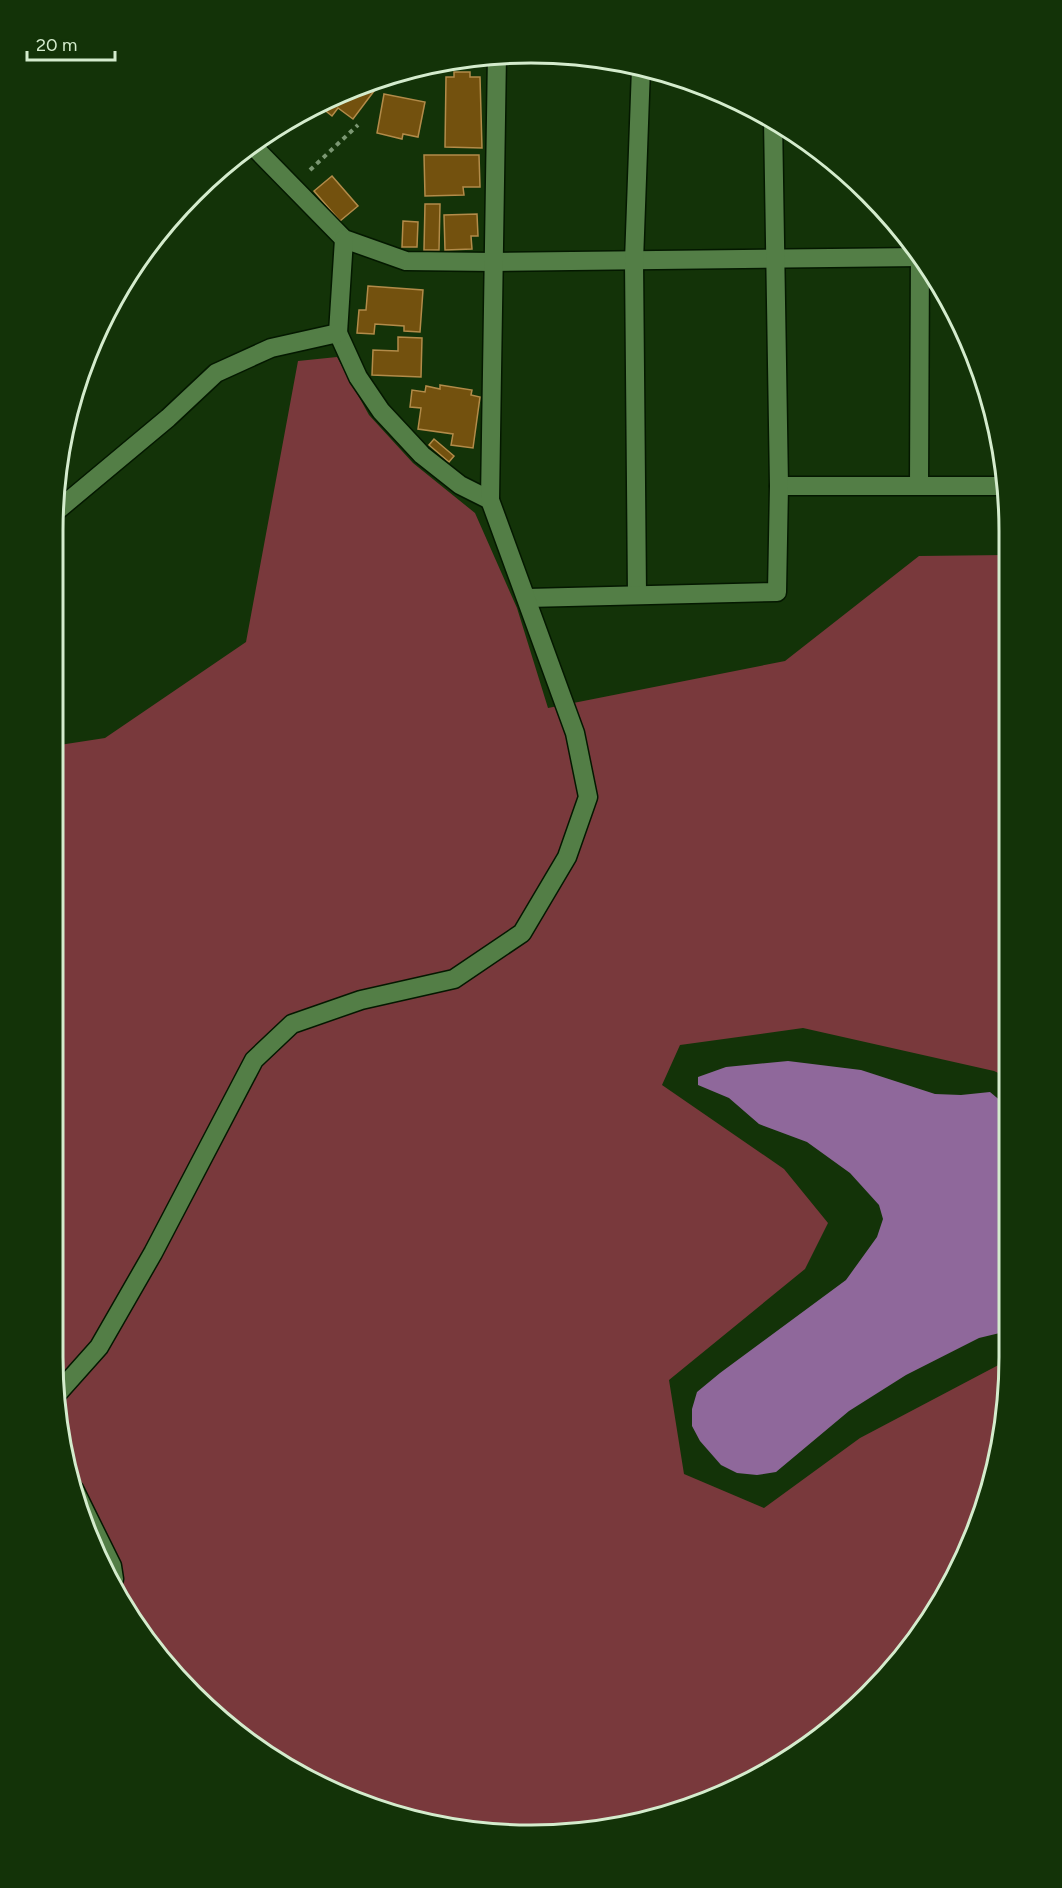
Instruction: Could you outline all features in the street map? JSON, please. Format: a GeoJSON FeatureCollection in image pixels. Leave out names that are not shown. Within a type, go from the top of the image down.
{"type":"FeatureCollection","features":[{"type":"Feature","properties":{"kind":"street"},"geometry":{"type":"LineString","coordinates":[[64,1386],[99,1347],[153,1253],[254,1060],[292,1024],[361,1000],[454,979],[522,933],[567,858],[588,797],[575,733],[490,500],[497,64]]}},
{"type":"Feature","properties":{"kind":"street"},"geometry":{"type":"LineString","coordinates":[[637,594],[634,261],[641,76]]}},
{"type":"Feature","properties":{"kind":"street"},"geometry":{"type":"LineString","coordinates":[[527,598],[777,592],[779,486],[773,131]]}},
{"type":"Feature","properties":{"kind":"street"},"geometry":{"type":"LineString","coordinates":[[258,151],[344,239],[406,261],[634,261],[909,256]]}},
{"type":"Feature","properties":{"kind":"street"},"geometry":{"type":"LineString","coordinates":[[344,239],[338,333],[358,377],[381,411],[430,461],[460,485],[490,500]]}},
{"type":"Feature","properties":{"kind":"street"},"geometry":{"type":"LineString","coordinates":[[919,485],[921,272]]}},
{"type":"Feature","properties":{"kind":"street"},"geometry":{"type":"LineString","coordinates":[[64,506],[168,418],[216,373],[271,348],[338,333]]}},
{"type":"Feature","properties":{"kind":"street"},"geometry":{"type":"LineString","coordinates":[[779,486],[997,486]]}},
{"type":"Feature","properties":{"kind":"path"},"geometry":{"type":"LineString","coordinates":[[292,186],[358,125]]}},
{"type":"Feature","properties":{"kind":"shaded area"},"geometry":{"type":"Polygon","coordinates":[[[337,357],[369,415],[413,463],[475,513],[517,608],[548,708],[785,661],[919,556],[999,555],[999,1073],[803,1028],[680,1045],[662,1085],[784,1169],[828,1223],[805,1269],[669,1380],[684,1474],[764,1508],[860,1438],[999,1365],[995,1418],[983,1478],[963,1536],[936,1591],[902,1642],[862,1688],[816,1728],[765,1762],[710,1789],[652,1809],[592,1821],[562,1824],[500,1824],[470,1821],[410,1809],[381,1800],[324,1777],[297,1762],[271,1746],[222,1709],[179,1666],[160,1642],[142,1617],[111,1564],[79,1478],[67,1418],[63,1357],[63,744],[105,738],[246,642],[298,361],[337,357]]]}},
{"type":"Feature","properties":{"kind":"shaded area"},"geometry":{"type":"Polygon","coordinates":[[[788,1061],[861,1070],[935,1094],[961,1095],[990,1092],[999,1100],[999,1333],[979,1338],[906,1375],[849,1411],[776,1472],[757,1475],[737,1473],[721,1465],[700,1441],[692,1426],[692,1409],[697,1392],[846,1280],[877,1237],[883,1219],[879,1205],[850,1173],[807,1142],[759,1124],[729,1098],[698,1085],[698,1077],[726,1067],[788,1061]]]}},
{"type":"Feature","properties":{"kind":"building"},"geometry":{"type":"Polygon","coordinates":[[[454,72],[470,72],[470,77],[480,77],[482,148],[445,147],[446,77],[454,77],[454,72]]]}},
{"type":"Feature","properties":{"kind":"building"},"geometry":{"type":"Polygon","coordinates":[[[374,91],[353,119],[338,108],[332,116],[325,111],[374,91]]]}},
{"type":"Feature","properties":{"kind":"building"},"geometry":{"type":"Polygon","coordinates":[[[384,94],[425,102],[418,137],[403,134],[402,139],[377,133],[384,94]]]}},
{"type":"Feature","properties":{"kind":"building"},"geometry":{"type":"Polygon","coordinates":[[[424,155],[479,155],[480,187],[463,187],[464,195],[425,196],[424,155]]]}},
{"type":"Feature","properties":{"kind":"building"},"geometry":{"type":"Polygon","coordinates":[[[332,176],[358,206],[340,221],[314,191],[332,176]]]}},
{"type":"Feature","properties":{"kind":"building"},"geometry":{"type":"Polygon","coordinates":[[[425,204],[440,204],[439,250],[424,250],[425,204]]]}},
{"type":"Feature","properties":{"kind":"building"},"geometry":{"type":"Polygon","coordinates":[[[477,214],[478,236],[471,236],[472,249],[445,250],[444,215],[477,214]]]}},
{"type":"Feature","properties":{"kind":"building"},"geometry":{"type":"Polygon","coordinates":[[[403,221],[418,222],[417,247],[402,247],[403,221]]]}},
{"type":"Feature","properties":{"kind":"building"},"geometry":{"type":"Polygon","coordinates":[[[368,286],[423,290],[420,332],[404,331],[404,326],[375,324],[374,334],[357,333],[359,310],[366,310],[368,286]]]}},
{"type":"Feature","properties":{"kind":"building"},"geometry":{"type":"Polygon","coordinates":[[[398,337],[422,338],[421,377],[372,375],[373,350],[398,351],[398,337]]]}},
{"type":"Feature","properties":{"kind":"building"},"geometry":{"type":"Polygon","coordinates":[[[440,385],[472,390],[471,395],[480,397],[473,448],[451,445],[453,434],[418,429],[421,408],[410,407],[412,390],[425,392],[426,386],[440,389],[440,385]]]}},
{"type":"Feature","properties":{"kind":"building"},"geometry":{"type":"Polygon","coordinates":[[[434,439],[454,456],[449,462],[429,445],[434,439]]]}}]}
